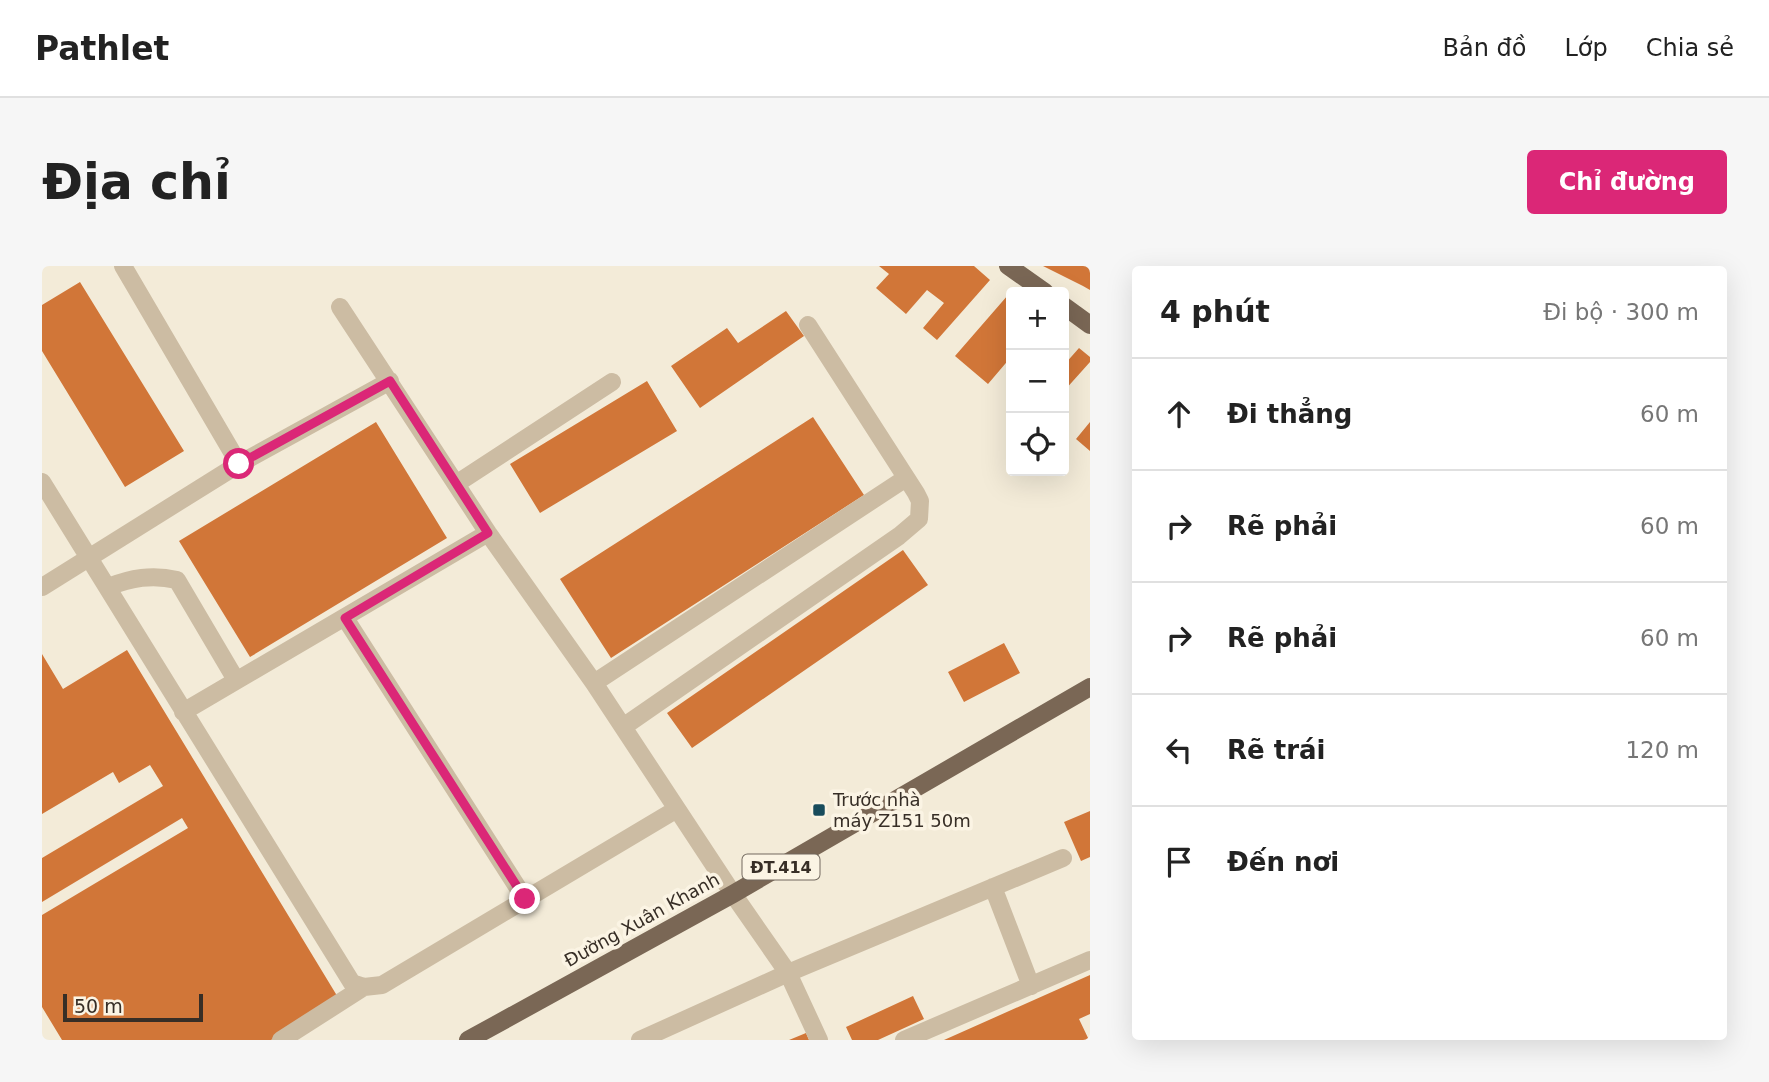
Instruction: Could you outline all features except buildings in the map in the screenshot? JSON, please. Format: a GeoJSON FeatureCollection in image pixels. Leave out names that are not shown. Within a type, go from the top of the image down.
{"type":"FeatureCollection","features":[{"type":"Feature","properties":{"kind":"main road"},"geometry":{"type":"LineString","coordinates":[[1008,266],[1038,287]]}},
{"type":"Feature","properties":{"kind":"main road"},"geometry":{"type":"LineString","coordinates":[[1069,310],[1090,325]]}},
{"type":"Feature","properties":{"kind":"main road","name":"Đường Xuân Khanh"},"geometry":{"type":"LineString","coordinates":[[468,1040],[733,894],[1090,687]]}},
{"type":"Feature","properties":{"kind":"lane"},"geometry":{"type":"LineString","coordinates":[[123,266],[239,464]]}},
{"type":"Feature","properties":{"kind":"lane"},"geometry":{"type":"LineString","coordinates":[[340,307],[488,533],[594,683],[788,973],[819,1040]]}},
{"type":"Feature","properties":{"kind":"lane"},"geometry":{"type":"LineString","coordinates":[[623,727],[899,536],[919,519],[920,501],[808,325]]}},
{"type":"Feature","properties":{"kind":"lane"},"geometry":{"type":"LineString","coordinates":[[42,587],[239,464],[390,381]]}},
{"type":"Feature","properties":{"kind":"lane"},"geometry":{"type":"LineString","coordinates":[[456,484],[612,382]]}},
{"type":"Feature","properties":{"kind":"lane"},"geometry":{"type":"LineString","coordinates":[[594,683],[906,478]]}},
{"type":"Feature","properties":{"kind":"lane"},"geometry":{"type":"LineString","coordinates":[[42,482],[352,983],[364,987],[382,985],[677,809]]}},
{"type":"Feature","properties":{"kind":"lane"},"geometry":{"type":"LineString","coordinates":[[183,712],[488,533]]}},
{"type":"Feature","properties":{"kind":"lane"},"geometry":{"type":"LineString","coordinates":[[108,587],[129,579],[148,577],[177,580],[236,680]]}},
{"type":"Feature","properties":{"kind":"lane"},"geometry":{"type":"LineString","coordinates":[[345,618],[525,899]]}},
{"type":"Feature","properties":{"kind":"lane"},"geometry":{"type":"LineString","coordinates":[[640,1040],[788,973],[1063,858]]}},
{"type":"Feature","properties":{"kind":"lane"},"geometry":{"type":"LineString","coordinates":[[993,887],[1031,986]]}},
{"type":"Feature","properties":{"kind":"lane"},"geometry":{"type":"LineString","coordinates":[[904,1040],[1090,960]]}},
{"type":"Feature","properties":{"kind":"lane"},"geometry":{"type":"LineString","coordinates":[[281,1040],[364,987]]}},
{"type":"Feature","properties":{"kind":"place","name":"Trước nhà máy Z151 50m"},"geometry":{"type":"Point","coordinates":[819,810]}},
{"type":"Feature","properties":{"kind":"route"},"geometry":{"type":"LineString","coordinates":[[239,464],[390,381],[488,533],[345,618],[525,899]]}}]}
